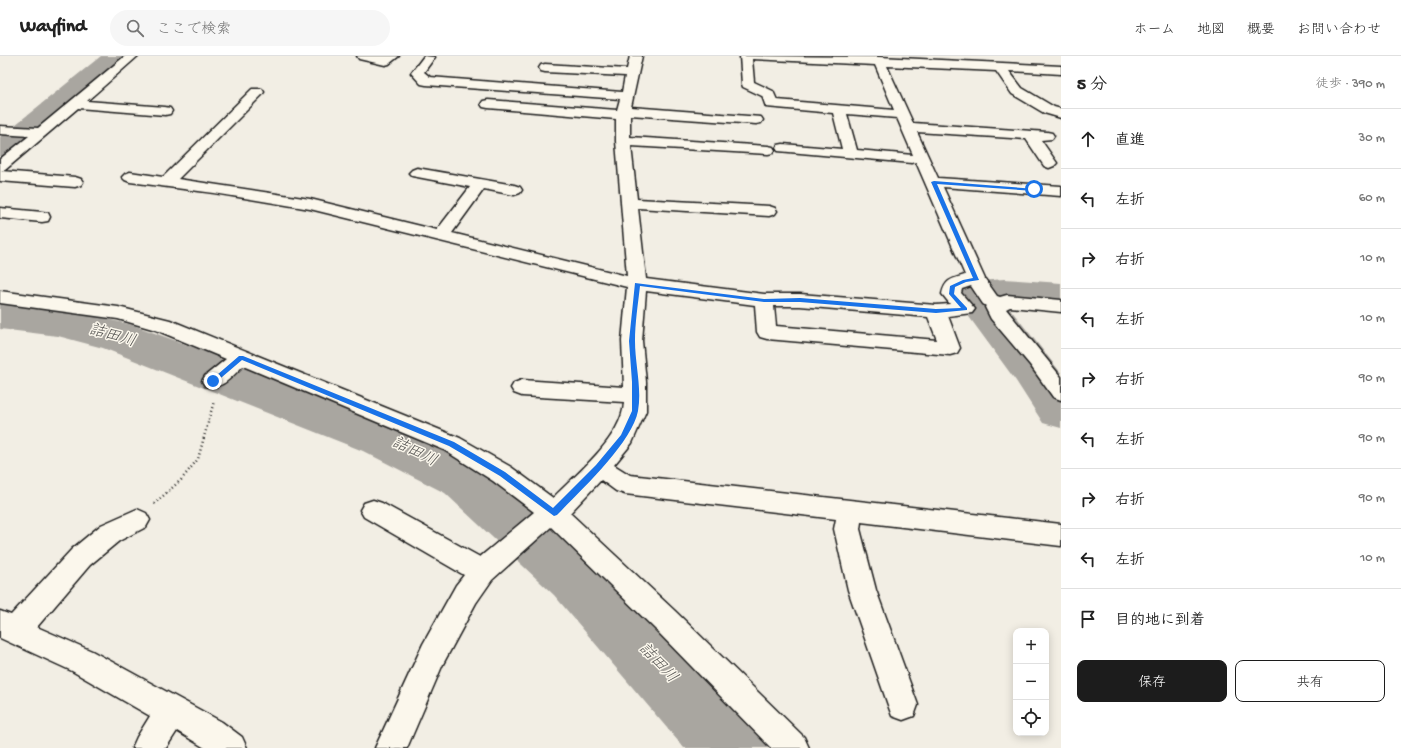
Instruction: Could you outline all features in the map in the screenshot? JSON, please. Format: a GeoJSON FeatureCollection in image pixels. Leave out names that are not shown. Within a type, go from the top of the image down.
{"type":"FeatureCollection","features":[{"type":"Feature","properties":{"kind":"street"},"geometry":{"type":"LineString","coordinates":[[0,167],[39,132],[132,56]]}},
{"type":"Feature","properties":{"kind":"street"},"geometry":{"type":"LineString","coordinates":[[362,56],[385,62],[393,56]]}},
{"type":"Feature","properties":{"kind":"street"},"geometry":{"type":"LineString","coordinates":[[746,56],[748,84],[768,94],[771,104],[896,114]]}},
{"type":"Feature","properties":{"kind":"street"},"geometry":{"type":"LineString","coordinates":[[758,56],[858,58],[879,61],[1061,70]]}},
{"type":"Feature","properties":{"kind":"street"},"geometry":{"type":"LineString","coordinates":[[429,57],[417,73],[426,81],[624,108],[756,120]]}},
{"type":"Feature","properties":{"kind":"street"},"geometry":{"type":"LineString","coordinates":[[879,61],[934,182],[976,280],[990,300],[999,304]]}},
{"type":"Feature","properties":{"kind":"street"},"geometry":{"type":"LineString","coordinates":[[391,748],[433,654],[466,594],[482,572],[547,516],[599,467],[624,436],[635,411],[632,341],[637,284],[623,141],[624,108],[634,65],[545,68]]}},
{"type":"Feature","properties":{"kind":"street"},"geometry":{"type":"LineString","coordinates":[[1000,67],[1017,91],[1049,110],[1061,114]]}},
{"type":"Feature","properties":{"kind":"street"},"geometry":{"type":"LineString","coordinates":[[167,181],[257,92]]}},
{"type":"Feature","properties":{"kind":"street"},"geometry":{"type":"LineString","coordinates":[[75,104],[166,111]]}},
{"type":"Feature","properties":{"kind":"street"},"geometry":{"type":"LineString","coordinates":[[488,104],[624,108]]}},
{"type":"Feature","properties":{"kind":"street"},"geometry":{"type":"LineString","coordinates":[[839,110],[851,154]]}},
{"type":"Feature","properties":{"kind":"street"},"geometry":{"type":"LineString","coordinates":[[909,127],[1047,136]]}},
{"type":"Feature","properties":{"kind":"street"},"geometry":{"type":"LineString","coordinates":[[0,130],[39,132]]}},
{"type":"Feature","properties":{"kind":"street"},"geometry":{"type":"LineString","coordinates":[[1031,135],[1049,163]]}},
{"type":"Feature","properties":{"kind":"street"},"geometry":{"type":"LineString","coordinates":[[623,141],[768,150]]}},
{"type":"Feature","properties":{"kind":"street"},"geometry":{"type":"LineString","coordinates":[[783,148],[912,159]]}},
{"type":"Feature","properties":{"kind":"street"},"geometry":{"type":"LineString","coordinates":[[417,173],[514,190]]}},
{"type":"Feature","properties":{"kind":"street"},"geometry":{"type":"LineString","coordinates":[[0,176],[75,182]]}},
{"type":"Feature","properties":{"kind":"street"},"geometry":{"type":"LineString","coordinates":[[130,177],[214,188],[310,204],[637,284],[764,300],[800,300],[936,311],[965,309],[951,294],[953,286],[965,281],[976,280]]}},
{"type":"Feature","properties":{"kind":"street"},"geometry":{"type":"LineString","coordinates":[[934,182],[1061,191]]}},
{"type":"Feature","properties":{"kind":"street"},"geometry":{"type":"LineString","coordinates":[[441,236],[480,184]]}},
{"type":"Feature","properties":{"kind":"street"},"geometry":{"type":"LineString","coordinates":[[630,203],[769,211]]}},
{"type":"Feature","properties":{"kind":"street"},"geometry":{"type":"LineString","coordinates":[[0,213],[42,217]]}},
{"type":"Feature","properties":{"kind":"street"},"geometry":{"type":"LineString","coordinates":[[0,297],[68,305],[118,313],[163,325],[452,444],[502,474],[547,516],[665,620],[793,748]]}},
{"type":"Feature","properties":{"kind":"street"},"geometry":{"type":"LineString","coordinates":[[764,300],[767,332],[950,348],[936,311]]}},
{"type":"Feature","properties":{"kind":"street"},"geometry":{"type":"LineString","coordinates":[[1061,306],[1007,302],[999,304],[995,307],[998,315],[1037,360],[1061,392]]}},
{"type":"Feature","properties":{"kind":"street"},"geometry":{"type":"LineString","coordinates":[[213,381],[241,357]]}},
{"type":"Feature","properties":{"kind":"street"},"geometry":{"type":"LineString","coordinates":[[522,388],[635,395]]}},
{"type":"Feature","properties":{"kind":"street"},"geometry":{"type":"LineString","coordinates":[[599,467],[625,484],[1061,535]]}},
{"type":"Feature","properties":{"kind":"street"},"geometry":{"type":"LineString","coordinates":[[373,510],[482,572]]}},
{"type":"Feature","properties":{"kind":"street"},"geometry":{"type":"LineString","coordinates":[[851,510],[847,529],[862,590],[904,705]]}},
{"type":"Feature","properties":{"kind":"street"},"geometry":{"type":"LineString","coordinates":[[137,520],[110,532],[81,557],[7,628],[82,661],[211,733],[231,748]]}},
{"type":"Feature","properties":{"kind":"street"},"geometry":{"type":"LineString","coordinates":[[148,748],[171,711]]}},
{"type":"Feature","properties":{"kind":"path"},"geometry":{"type":"LineString","coordinates":[[137,520],[181,480],[198,459],[216,396],[213,381]]}},
{"type":"Feature","properties":{"kind":"waterway","name":"詰田川"},"geometry":{"type":"LineString","coordinates":[[0,154],[118,56]]}},
{"type":"Feature","properties":{"kind":"waterway"},"geometry":{"type":"LineString","coordinates":[[1061,296],[1004,292],[980,294],[978,299],[1033,369],[1061,410]]}},
{"type":"Feature","properties":{"kind":"waterway","name":"詰田川"},"geometry":{"type":"LineString","coordinates":[[0,315],[58,322],[117,336],[381,437],[464,478],[576,576],[699,713],[734,748]]}},
{"type":"Feature","properties":{"kind":"route"},"geometry":{"type":"LineString","coordinates":[[213,381],[241,357],[452,444],[502,474],[554,513],[599,467],[624,436],[635,411],[635,382],[632,341],[637,284],[764,300],[800,300],[936,311],[965,309],[951,294],[953,286],[965,281],[976,280],[934,182],[1034,189]]}}]}
